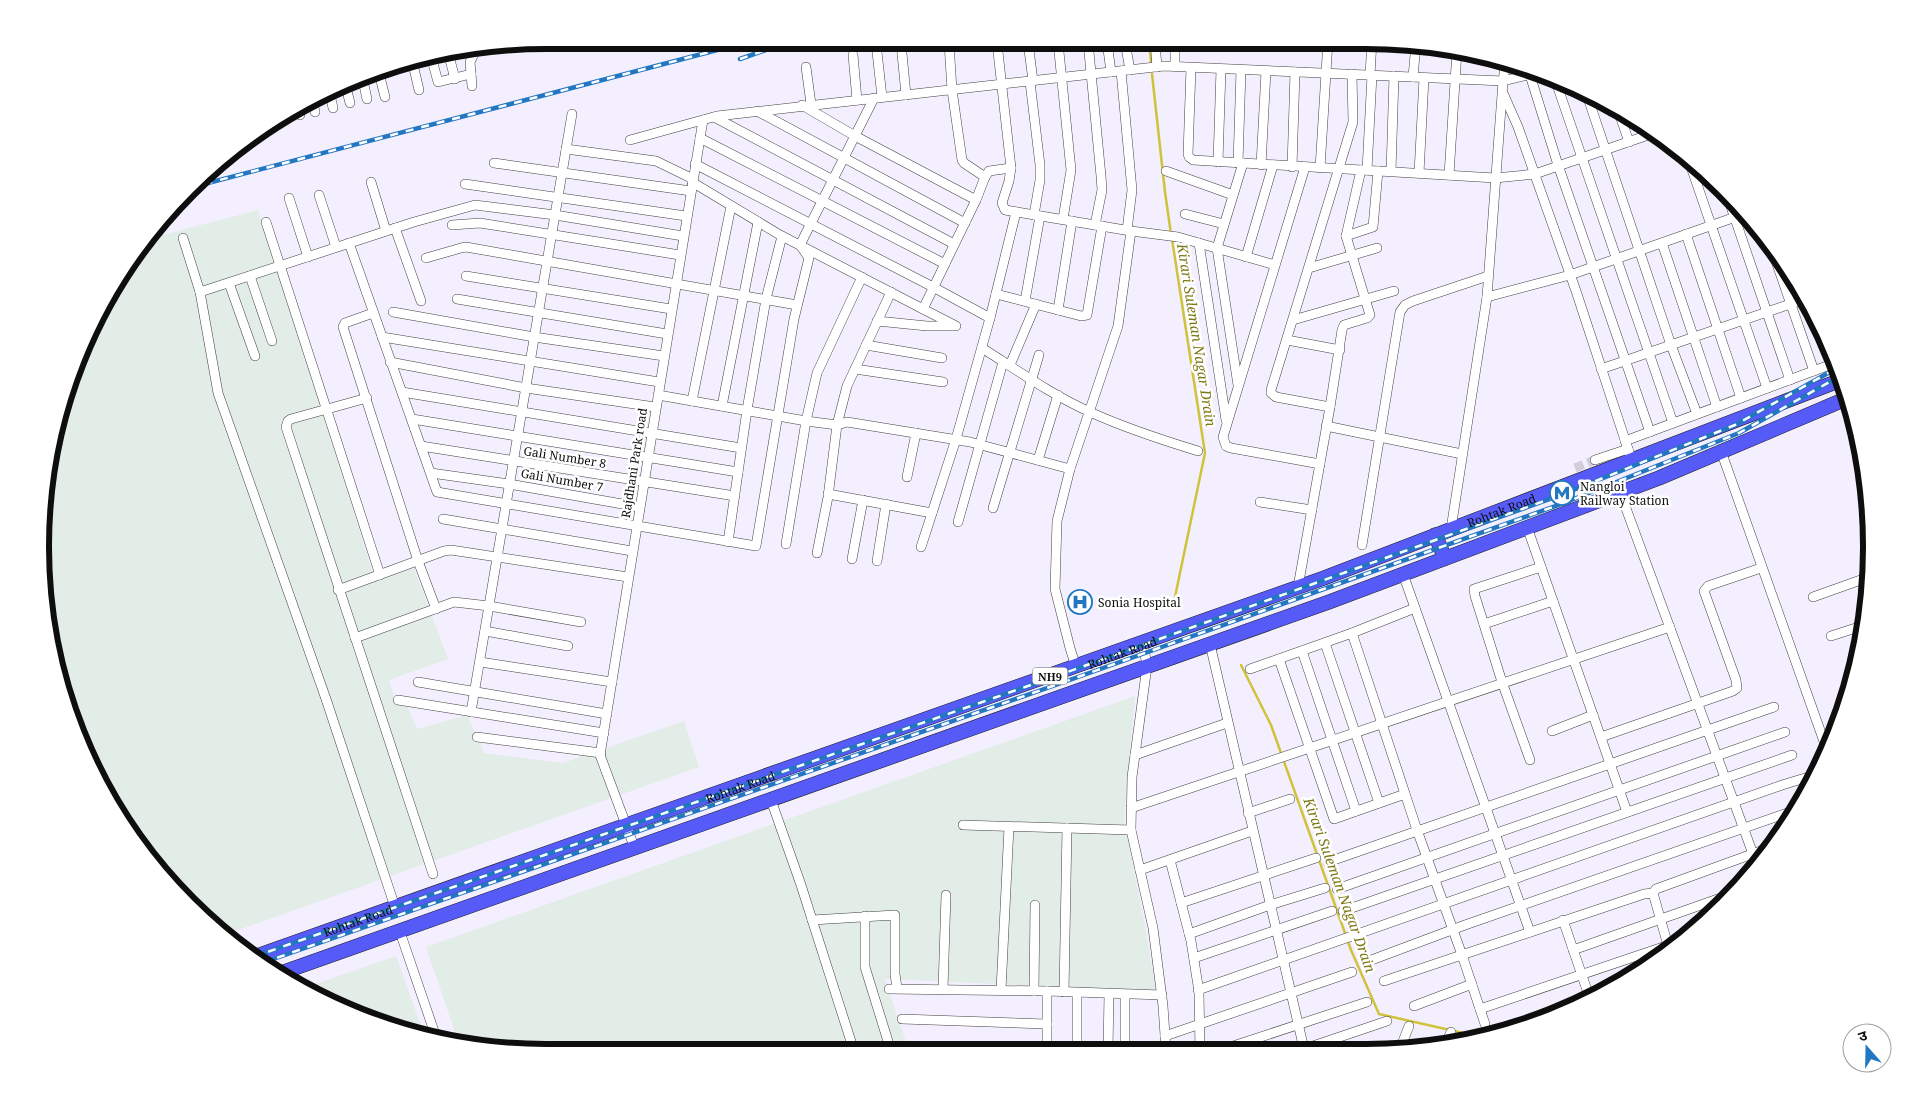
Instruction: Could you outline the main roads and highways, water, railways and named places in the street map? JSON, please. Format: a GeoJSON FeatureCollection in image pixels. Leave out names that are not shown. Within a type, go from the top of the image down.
{"type":"FeatureCollection","features":[{"type":"Feature","properties":{"kind":"highway","name":"Rohtak Road"},"geometry":{"type":"LineString","coordinates":[[262,954],[1298,587],[1452,529],[1628,450],[1835,382]]}},
{"type":"Feature","properties":{"kind":"highway","name":"Rohtak Road"},"geometry":{"type":"LineString","coordinates":[[287,971],[635,849],[1403,574],[1620,492],[1841,401]]}},
{"type":"Feature","properties":{"kind":"highway"},"geometry":{"type":"LineString","coordinates":[[1436,535],[1445,558]]}},
{"type":"Feature","properties":{"kind":"waterway","name":"Kirari Suleman Nagar Drain"},"geometry":{"type":"LineString","coordinates":[[1150,49],[1151,62]]}},
{"type":"Feature","properties":{"kind":"waterway","name":"Kirari Suleman Nagar Drain"},"geometry":{"type":"LineString","coordinates":[[1152,74],[1171,234]]}},
{"type":"Feature","properties":{"kind":"waterway","name":"Kirari Suleman Nagar Drain"},"geometry":{"type":"LineString","coordinates":[[1172,239],[1205,453],[1175,597]]}},
{"type":"Feature","properties":{"kind":"waterway","name":"Kirari Suleman Nagar Drain"},"geometry":{"type":"LineString","coordinates":[[1241,665],[1271,725],[1351,950],[1379,1014],[1467,1034]]}},
{"type":"Feature","properties":{"kind":"tunnel"},"geometry":{"type":"LineString","coordinates":[[1575,468],[1595,460]]}},
{"type":"Feature","properties":{"kind":"railway"},"geometry":{"type":"LineString","coordinates":[[207,183],[721,49]]}},
{"type":"Feature","properties":{"kind":"railway"},"geometry":{"type":"LineString","coordinates":[[740,59],[769,49]]}},
{"type":"Feature","properties":{"kind":"railway"},"geometry":{"type":"LineString","coordinates":[[262,954],[1048,679],[1561,495],[1735,425],[1831,371]]}},
{"type":"Feature","properties":{"kind":"railway"},"geometry":{"type":"LineString","coordinates":[[270,960],[1050,687],[1564,503],[1739,433],[1834,379]]}},
{"type":"Feature","properties":{"kind":"place","name":"Nangloi Railway Station"},"geometry":{"type":"Point","coordinates":[1562,493]}},
{"type":"Feature","properties":{"kind":"place","name":"Sonia Hospital"},"geometry":{"type":"Point","coordinates":[1080,602]}}]}
